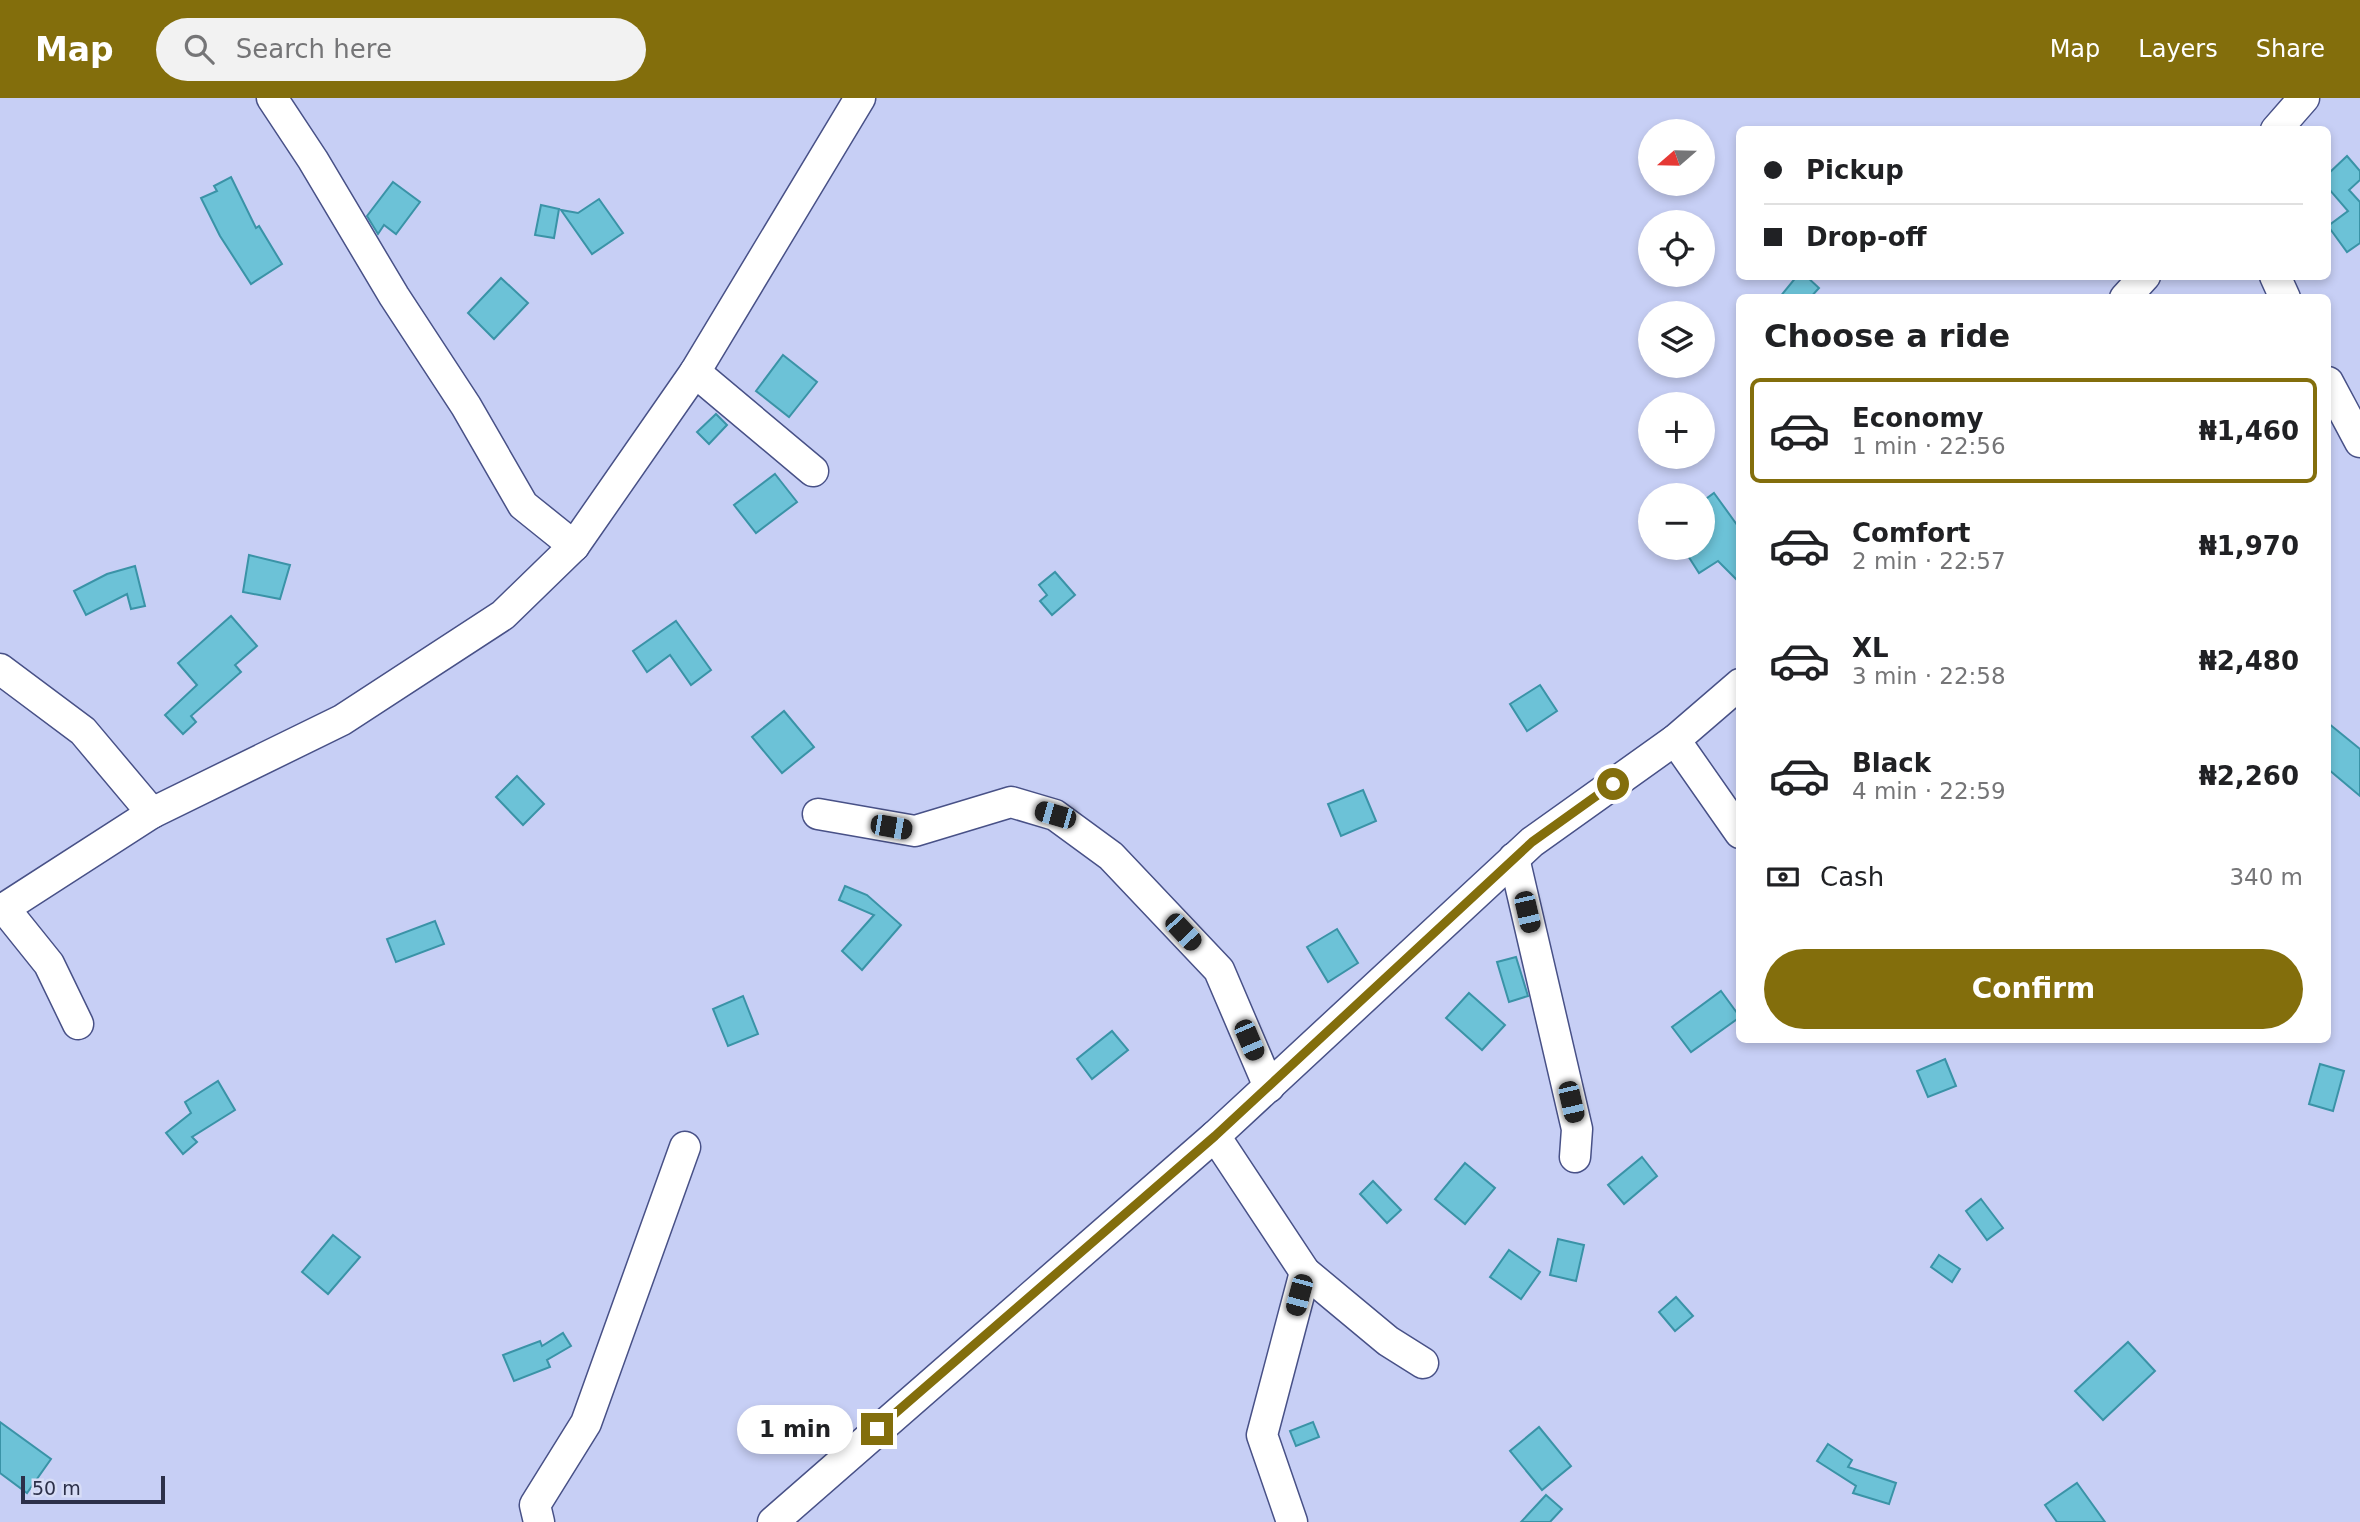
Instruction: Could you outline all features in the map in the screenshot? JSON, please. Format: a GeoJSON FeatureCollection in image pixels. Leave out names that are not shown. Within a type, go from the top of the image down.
{"type":"FeatureCollection","features":[{"type":"Feature","properties":{"kind":"street"},"geometry":{"type":"LineString","coordinates":[[272,98],[313,160],[394,296],[467,406],[523,505],[575,546]]}},
{"type":"Feature","properties":{"kind":"street"},"geometry":{"type":"LineString","coordinates":[[78,1024],[49,964],[2,909],[152,813],[342,720],[503,615],[575,546],[695,372],[859,98]]}},
{"type":"Feature","properties":{"kind":"street"},"geometry":{"type":"LineString","coordinates":[[2280,126],[2304,98]]}},
{"type":"Feature","properties":{"kind":"street"},"geometry":{"type":"LineString","coordinates":[[2129,294],[2141,280]]}},
{"type":"Feature","properties":{"kind":"street"},"geometry":{"type":"LineString","coordinates":[[695,372],[813,471]]}},
{"type":"Feature","properties":{"kind":"street"},"geometry":{"type":"LineString","coordinates":[[2331,388],[2360,442]]}},
{"type":"Feature","properties":{"kind":"street"},"geometry":{"type":"LineString","coordinates":[[0,668],[83,731],[152,813]]}},
{"type":"Feature","properties":{"kind":"street"},"geometry":{"type":"LineString","coordinates":[[773,1522],[1215,1136],[1532,842],[1675,740],[1736,687]]}},
{"type":"Feature","properties":{"kind":"street"},"geometry":{"type":"LineString","coordinates":[[1675,740],[1736,827]]}},
{"type":"Feature","properties":{"kind":"street"},"geometry":{"type":"LineString","coordinates":[[818,814],[915,831],[1011,802],[1055,815],[1111,856],[1219,970],[1269,1087]]}},
{"type":"Feature","properties":{"kind":"street"},"geometry":{"type":"LineString","coordinates":[[1514,858],[1577,1129],[1575,1157]]}},
{"type":"Feature","properties":{"kind":"street"},"geometry":{"type":"LineString","coordinates":[[1215,1136],[1305,1272],[1388,1341],[1423,1363]]}},
{"type":"Feature","properties":{"kind":"street"},"geometry":{"type":"LineString","coordinates":[[539,1522],[535,1505],[586,1423],[685,1147]]}},
{"type":"Feature","properties":{"kind":"street"},"geometry":{"type":"LineString","coordinates":[[1292,1522],[1262,1436],[1305,1272]]}},
{"type":"Feature","properties":{"kind":"building"},"geometry":{"type":"Polygon","coordinates":[[[2347,156],[2360,171],[2360,180],[2349,190],[2360,202],[2360,243],[2347,252],[2331,230],[2331,224],[2348,211],[2331,191],[2331,171],[2347,156]]]}},
{"type":"Feature","properties":{"kind":"building"},"geometry":{"type":"Polygon","coordinates":[[[231,177],[256,228],[259,226],[282,264],[251,284],[220,236],[201,198],[217,191],[214,186],[231,177]]]}},
{"type":"Feature","properties":{"kind":"building"},"geometry":{"type":"Polygon","coordinates":[[[393,182],[420,202],[396,234],[384,225],[378,234],[367,216],[393,182]]]}},
{"type":"Feature","properties":{"kind":"building"},"geometry":{"type":"Polygon","coordinates":[[[599,199],[623,233],[592,254],[561,210],[578,213],[599,199]]]}},
{"type":"Feature","properties":{"kind":"building"},"geometry":{"type":"Polygon","coordinates":[[[541,205],[559,209],[554,238],[535,235],[541,205]]]}},
{"type":"Feature","properties":{"kind":"building"},"geometry":{"type":"Polygon","coordinates":[[[501,278],[528,303],[494,339],[468,313],[501,278]]]}},
{"type":"Feature","properties":{"kind":"building"},"geometry":{"type":"Polygon","coordinates":[[[1794,280],[1810,280],[1819,288],[1814,294],[1782,294],[1794,280]]]}},
{"type":"Feature","properties":{"kind":"building"},"geometry":{"type":"Polygon","coordinates":[[[783,355],[817,382],[789,417],[756,391],[783,355]]]}},
{"type":"Feature","properties":{"kind":"building"},"geometry":{"type":"Polygon","coordinates":[[[716,414],[727,425],[709,444],[697,432],[716,414]]]}},
{"type":"Feature","properties":{"kind":"building"},"geometry":{"type":"Polygon","coordinates":[[[775,474],[797,502],[756,533],[734,505],[775,474]]]}},
{"type":"Feature","properties":{"kind":"building"},"geometry":{"type":"Polygon","coordinates":[[[1715,494],[1736,523],[1736,579],[1718,561],[1699,573],[1691,560],[1715,560],[1715,494]]]}},
{"type":"Feature","properties":{"kind":"building"},"geometry":{"type":"Polygon","coordinates":[[[249,555],[290,565],[280,599],[243,592],[249,555]]]}},
{"type":"Feature","properties":{"kind":"building"},"geometry":{"type":"Polygon","coordinates":[[[135,566],[145,606],[131,609],[127,594],[86,615],[74,591],[107,574],[135,566]]]}},
{"type":"Feature","properties":{"kind":"building"},"geometry":{"type":"Polygon","coordinates":[[[1055,572],[1075,595],[1052,615],[1040,601],[1047,595],[1039,585],[1055,572]]]}},
{"type":"Feature","properties":{"kind":"building"},"geometry":{"type":"Polygon","coordinates":[[[231,616],[257,646],[235,665],[241,672],[191,716],[196,722],[183,734],[165,715],[197,685],[178,663],[231,616]]]}},
{"type":"Feature","properties":{"kind":"building"},"geometry":{"type":"Polygon","coordinates":[[[676,621],[711,670],[691,685],[670,655],[647,672],[633,651],[676,621]]]}},
{"type":"Feature","properties":{"kind":"building"},"geometry":{"type":"Polygon","coordinates":[[[1540,685],[1557,711],[1527,731],[1510,704],[1540,685]]]}},
{"type":"Feature","properties":{"kind":"building"},"geometry":{"type":"Polygon","coordinates":[[[784,711],[814,747],[782,773],[752,737],[784,711]]]}},
{"type":"Feature","properties":{"kind":"building"},"geometry":{"type":"Polygon","coordinates":[[[2331,725],[2360,749],[2360,796],[2331,772],[2331,725]]]}},
{"type":"Feature","properties":{"kind":"building"},"geometry":{"type":"Polygon","coordinates":[[[517,776],[544,804],[523,825],[496,797],[517,776]]]}},
{"type":"Feature","properties":{"kind":"building"},"geometry":{"type":"Polygon","coordinates":[[[1363,790],[1376,821],[1341,836],[1328,804],[1363,790]]]}},
{"type":"Feature","properties":{"kind":"building"},"geometry":{"type":"Polygon","coordinates":[[[845,886],[867,895],[901,925],[862,970],[842,951],[874,915],[839,900],[845,886]]]}},
{"type":"Feature","properties":{"kind":"building"},"geometry":{"type":"Polygon","coordinates":[[[435,921],[444,944],[396,962],[387,939],[435,921]]]}},
{"type":"Feature","properties":{"kind":"building"},"geometry":{"type":"Polygon","coordinates":[[[1337,929],[1358,963],[1328,982],[1307,947],[1337,929]]]}},
{"type":"Feature","properties":{"kind":"building"},"geometry":{"type":"Polygon","coordinates":[[[1516,957],[1528,996],[1509,1002],[1497,962],[1516,957]]]}},
{"type":"Feature","properties":{"kind":"building"},"geometry":{"type":"Polygon","coordinates":[[[1721,991],[1736,1012],[1736,1020],[1691,1052],[1672,1027],[1721,991]]]}},
{"type":"Feature","properties":{"kind":"building"},"geometry":{"type":"Polygon","coordinates":[[[1469,993],[1505,1025],[1482,1050],[1446,1018],[1469,993]]]}},
{"type":"Feature","properties":{"kind":"building"},"geometry":{"type":"Polygon","coordinates":[[[743,996],[758,1034],[728,1046],[713,1009],[743,996]]]}},
{"type":"Feature","properties":{"kind":"building"},"geometry":{"type":"Polygon","coordinates":[[[1112,1031],[1128,1050],[1092,1079],[1077,1059],[1112,1031]]]}},
{"type":"Feature","properties":{"kind":"building"},"geometry":{"type":"Polygon","coordinates":[[[1945,1059],[1956,1086],[1928,1097],[1917,1071],[1945,1059]]]}},
{"type":"Feature","properties":{"kind":"building"},"geometry":{"type":"Polygon","coordinates":[[[2320,1064],[2344,1071],[2333,1111],[2309,1104],[2320,1064]]]}},
{"type":"Feature","properties":{"kind":"building"},"geometry":{"type":"Polygon","coordinates":[[[218,1081],[235,1110],[192,1137],[197,1142],[183,1154],[166,1133],[191,1113],[185,1102],[218,1081]]]}},
{"type":"Feature","properties":{"kind":"building"},"geometry":{"type":"Polygon","coordinates":[[[1642,1157],[1657,1176],[1624,1204],[1608,1185],[1642,1157]]]}},
{"type":"Feature","properties":{"kind":"building"},"geometry":{"type":"Polygon","coordinates":[[[1465,1163],[1495,1188],[1465,1224],[1435,1199],[1465,1163]]]}},
{"type":"Feature","properties":{"kind":"building"},"geometry":{"type":"Polygon","coordinates":[[[1373,1181],[1401,1210],[1387,1223],[1360,1194],[1373,1181]]]}},
{"type":"Feature","properties":{"kind":"building"},"geometry":{"type":"Polygon","coordinates":[[[1981,1199],[2003,1228],[1987,1240],[1966,1211],[1981,1199]]]}},
{"type":"Feature","properties":{"kind":"building"},"geometry":{"type":"Polygon","coordinates":[[[333,1235],[360,1257],[328,1294],[302,1272],[333,1235]]]}},
{"type":"Feature","properties":{"kind":"building"},"geometry":{"type":"Polygon","coordinates":[[[1558,1239],[1584,1245],[1576,1281],[1550,1275],[1558,1239]]]}},
{"type":"Feature","properties":{"kind":"building"},"geometry":{"type":"Polygon","coordinates":[[[1509,1250],[1540,1272],[1521,1299],[1490,1277],[1509,1250]]]}},
{"type":"Feature","properties":{"kind":"building"},"geometry":{"type":"Polygon","coordinates":[[[1939,1255],[1960,1269],[1952,1282],[1931,1267],[1939,1255]]]}},
{"type":"Feature","properties":{"kind":"building"},"geometry":{"type":"Polygon","coordinates":[[[1676,1297],[1693,1316],[1675,1331],[1659,1312],[1676,1297]]]}},
{"type":"Feature","properties":{"kind":"building"},"geometry":{"type":"Polygon","coordinates":[[[563,1333],[571,1346],[547,1360],[550,1367],[514,1381],[503,1355],[540,1341],[542,1346],[563,1333]]]}},
{"type":"Feature","properties":{"kind":"building"},"geometry":{"type":"Polygon","coordinates":[[[2128,1342],[2155,1371],[2103,1420],[2075,1391],[2128,1342]]]}},
{"type":"Feature","properties":{"kind":"building"},"geometry":{"type":"Polygon","coordinates":[[[0,1422],[51,1459],[27,1493],[0,1473],[0,1422]]]}},
{"type":"Feature","properties":{"kind":"building"},"geometry":{"type":"Polygon","coordinates":[[[1313,1422],[1319,1437],[1296,1446],[1290,1431],[1313,1422]]]}},
{"type":"Feature","properties":{"kind":"building"},"geometry":{"type":"Polygon","coordinates":[[[1539,1427],[1571,1466],[1542,1490],[1510,1451],[1539,1427]]]}},
{"type":"Feature","properties":{"kind":"building"},"geometry":{"type":"Polygon","coordinates":[[[1828,1444],[1852,1460],[1848,1467],[1896,1483],[1889,1504],[1853,1493],[1856,1486],[1817,1461],[1828,1444]]]}},
{"type":"Feature","properties":{"kind":"building"},"geometry":{"type":"Polygon","coordinates":[[[2077,1483],[2105,1522],[2057,1522],[2045,1505],[2077,1483]]]}},
{"type":"Feature","properties":{"kind":"building"},"geometry":{"type":"Polygon","coordinates":[[[1546,1495],[1562,1509],[1550,1522],[1521,1522],[1546,1495]]]}},
{"type":"Feature","properties":{"kind":"route"},"geometry":{"type":"LineString","coordinates":[[877,1429],[1215,1136],[1532,842],[1613,784]]}}]}
